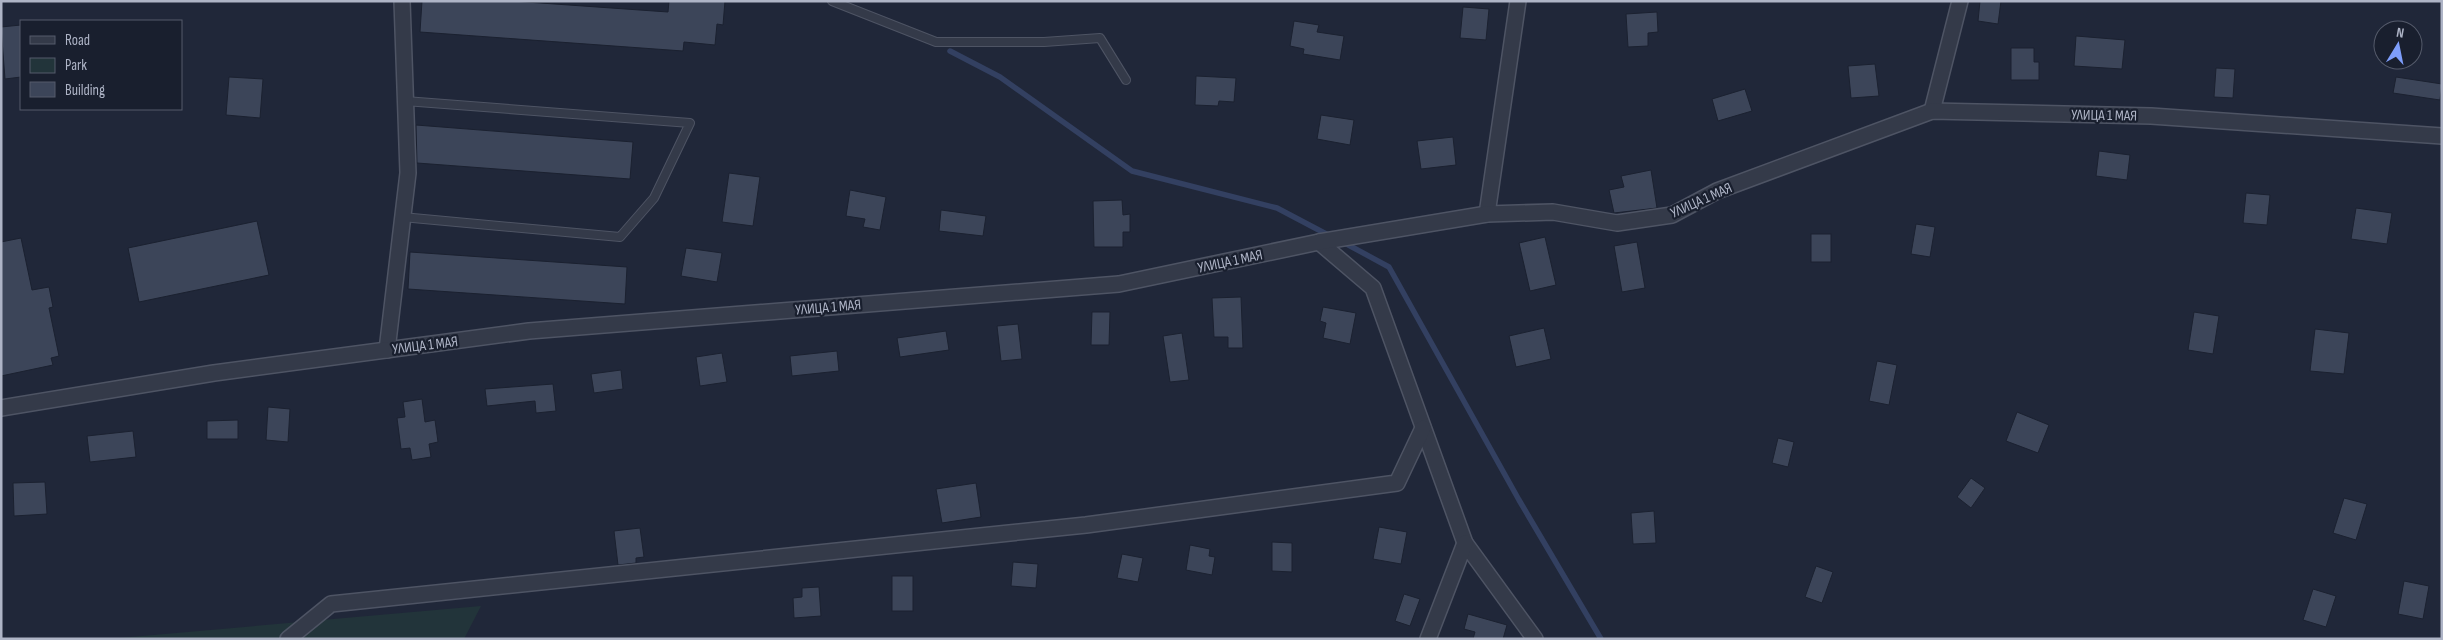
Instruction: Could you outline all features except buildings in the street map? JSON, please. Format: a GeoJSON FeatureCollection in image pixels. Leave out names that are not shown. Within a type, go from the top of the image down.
{"type":"FeatureCollection","features":[{"type":"Feature","properties":{"kind":"street"},"geometry":{"type":"LineString","coordinates":[[387,350],[408,173],[402,1]]}},
{"type":"Feature","properties":{"kind":"street"},"geometry":{"type":"LineString","coordinates":[[1487,214],[1518,1]]}},
{"type":"Feature","properties":{"kind":"street"},"geometry":{"type":"LineString","coordinates":[[1932,111],[1960,1]]}},
{"type":"Feature","properties":{"kind":"street","name":"УЛИЦА 1 МАЯ"},"geometry":{"type":"LineString","coordinates":[[1,408],[214,373],[529,331],[1120,284],[1319,242],[1487,214],[1553,212],[1617,223],[1672,215],[1718,191],[1932,111],[2151,116],[2442,136]]}},
{"type":"Feature","properties":{"kind":"street"},"geometry":{"type":"LineString","coordinates":[[1319,242],[1373,288],[1465,543],[1535,639]]}},
{"type":"Feature","properties":{"kind":"street"},"geometry":{"type":"LineString","coordinates":[[288,639],[331,604],[1086,525],[1397,483],[1423,428]]}},
{"type":"Feature","properties":{"kind":"street"},"geometry":{"type":"LineString","coordinates":[[1428,639],[1465,543]]}},
{"type":"Feature","properties":{"kind":"lane"},"geometry":{"type":"LineString","coordinates":[[832,1],[936,42],[1044,42],[1100,38],[1126,80]]}},
{"type":"Feature","properties":{"kind":"lane"},"geometry":{"type":"LineString","coordinates":[[402,217],[620,237],[654,198],[690,122],[405,101]]}},
{"type":"Feature","properties":{"kind":"green space"},"geometry":{"type":"Polygon","coordinates":[[[481,606],[464,639],[108,639],[481,606]]]}},
{"type":"Feature","properties":{"kind":"waterway"},"geometry":{"type":"LineString","coordinates":[[950,51],[1000,77],[1132,171],[1277,208],[1332,237]]}},
{"type":"Feature","properties":{"kind":"waterway"},"geometry":{"type":"LineString","coordinates":[[1341,241],[1389,267],[1519,500],[1601,639]]}}]}
